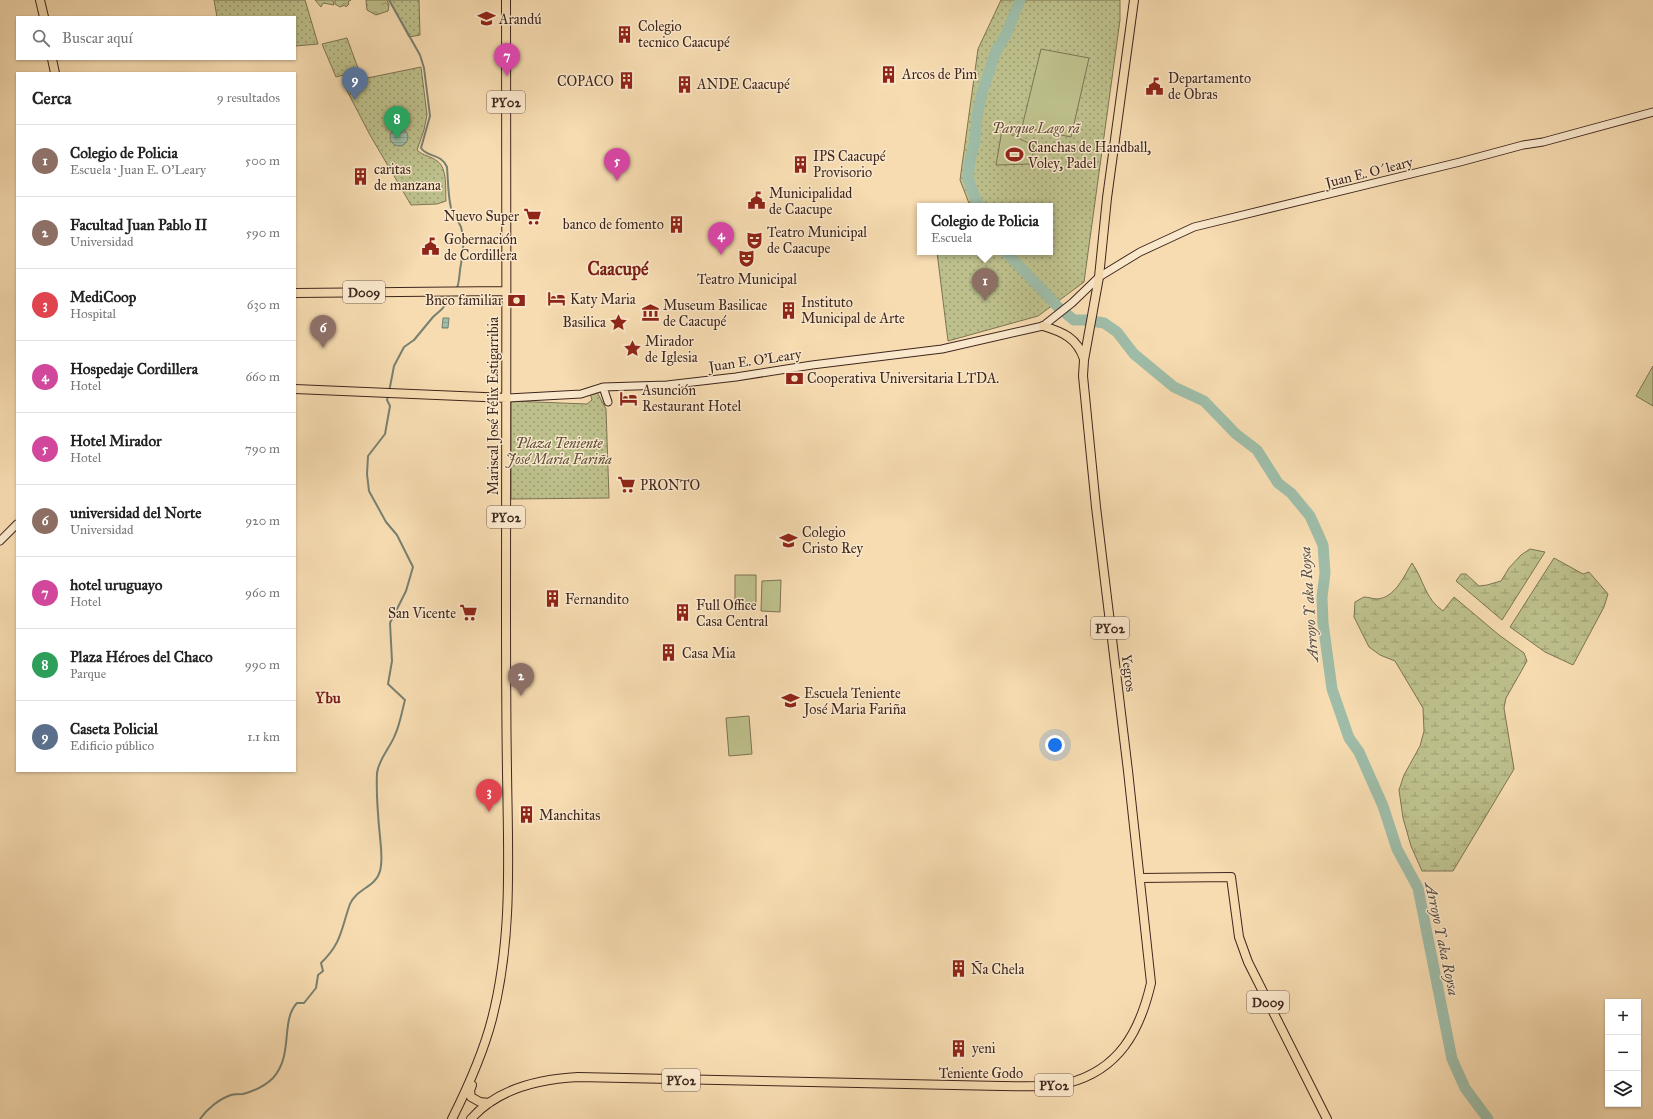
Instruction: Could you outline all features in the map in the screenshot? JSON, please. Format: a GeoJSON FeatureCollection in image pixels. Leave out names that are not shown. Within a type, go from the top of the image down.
{"type":"FeatureCollection","features":[{"type":"Feature","properties":{"kind":"main road"},"geometry":{"type":"LineString","coordinates":[[40,0],[44,16]]}},
{"type":"Feature","properties":{"kind":"main road","name":"Mariscal José Félix Estigarribia"},"geometry":{"type":"LineString","coordinates":[[477,1065],[491,1022],[504,956],[509,867],[506,636],[506,0]]}},
{"type":"Feature","properties":{"kind":"main road","name":"PY02"},"geometry":{"type":"LineString","coordinates":[[1099,277],[1134,0]]}},
{"type":"Feature","properties":{"kind":"main road"},"geometry":{"type":"LineString","coordinates":[[52,60],[55,72]]}},
{"type":"Feature","properties":{"kind":"main road","name":"Yegros"},"geometry":{"type":"LineString","coordinates":[[1099,277],[1084,360],[1083,376],[1087,425],[1151,983]]}},
{"type":"Feature","properties":{"kind":"main road","name":"D009"},"geometry":{"type":"LineString","coordinates":[[296,293],[505,291]]}},
{"type":"Feature","properties":{"kind":"main road"},"geometry":{"type":"LineString","coordinates":[[1043,326],[1059,331],[1076,343],[1080,348],[1084,360]]}},
{"type":"Feature","properties":{"kind":"main road","name":"Juan E. O'Leary"},"geometry":{"type":"LineString","coordinates":[[296,389],[507,398]]}},
{"type":"Feature","properties":{"kind":"main road","name":"D009"},"geometry":{"type":"LineString","coordinates":[[1140,878],[1231,877],[1239,937],[1248,962],[1327,1119]]}},
{"type":"Feature","properties":{"kind":"main road","name":"Teniente Godo"},"geometry":{"type":"LineString","coordinates":[[489,1103],[524,1085],[543,1080],[578,1077],[607,1079],[1002,1086],[1033,1086],[1067,1083],[1096,1072],[1120,1053],[1138,1024],[1146,1005],[1151,983]]}},
{"type":"Feature","properties":{"kind":"main road"},"geometry":{"type":"LineString","coordinates":[[477,1065],[470,1094],[475,1100],[489,1103]]}},
{"type":"Feature","properties":{"kind":"main road","name":"PY02"},"geometry":{"type":"LineString","coordinates":[[452,1119],[466,1092],[477,1065]]}},
{"type":"Feature","properties":{"kind":"main road","name":"PY02"},"geometry":{"type":"LineString","coordinates":[[471,1119],[478,1111],[489,1103]]}},
{"type":"Feature","properties":{"kind":"street","name":"Juan E. O´leary"},"geometry":{"type":"LineString","coordinates":[[1099,277],[1140,252],[1194,227],[1460,162],[1523,145],[1543,142],[1653,112]]}},
{"type":"Feature","properties":{"kind":"street","name":"Juan E. O'Leary"},"geometry":{"type":"LineString","coordinates":[[507,398],[581,394],[603,387],[667,385],[942,349],[1043,326],[1072,303],[1099,277]]}},
{"type":"Feature","properties":{"kind":"street"},"geometry":{"type":"LineString","coordinates":[[603,387],[608,402]]}},
{"type":"Feature","properties":{"kind":"street"},"geometry":{"type":"LineString","coordinates":[[0,541],[16,525]]}},
{"type":"Feature","properties":{"kind":"green space"},"geometry":{"type":"Polygon","coordinates":[[[214,0],[305,0],[318,44],[296,46],[296,16],[217,16],[214,0]]]}},
{"type":"Feature","properties":{"kind":"green space"},"geometry":{"type":"Polygon","coordinates":[[[315,0],[333,0],[334,5],[323,3],[321,7],[315,0]]]}},
{"type":"Feature","properties":{"kind":"green space"},"geometry":{"type":"Polygon","coordinates":[[[335,0],[351,0],[348,2],[349,4],[346,7],[345,5],[340,7],[335,4],[335,0]]]}},
{"type":"Feature","properties":{"kind":"green space"},"geometry":{"type":"Polygon","coordinates":[[[366,0],[387,0],[389,5],[388,11],[376,15],[367,10],[366,0]]]}},
{"type":"Feature","properties":{"kind":"green space"},"geometry":{"type":"Polygon","coordinates":[[[389,0],[419,0],[420,35],[409,37],[389,0]]]}},
{"type":"Feature","properties":{"kind":"green space","name":"Parque Lago rã"},"geometry":{"type":"Polygon","coordinates":[[[1001,0],[1120,0],[1120,20],[1084,282],[1038,316],[948,341],[937,255],[1053,255],[1053,203],[969,203],[960,180],[978,49],[1001,0]]]}},
{"type":"Feature","properties":{"kind":"green space"},"geometry":{"type":"Polygon","coordinates":[[[347,38],[359,71],[336,77],[322,44],[347,38]]]}},
{"type":"Feature","properties":{"kind":"green space"},"geometry":{"type":"Polygon","coordinates":[[[1041,49],[1089,58],[1071,137],[1022,127],[1041,49]]]}},
{"type":"Feature","properties":{"kind":"green space"},"geometry":{"type":"Polygon","coordinates":[[[421,67],[427,115],[424,130],[417,150],[422,154],[435,159],[441,164],[446,185],[446,201],[437,204],[411,205],[370,135],[343,83],[421,67]]]}},
{"type":"Feature","properties":{"kind":"green space","name":"Canchas de Handball, Voley, Padel"},"geometry":{"type":"Polygon","coordinates":[[[1002,130],[1034,146],[1031,164],[996,165],[1002,130]]]}},
{"type":"Feature","properties":{"kind":"green space"},"geometry":{"type":"Polygon","coordinates":[[[1653,366],[1653,406],[1636,396],[1653,366]]]}},
{"type":"Feature","properties":{"kind":"green space","name":"Plaza Teniente José Maria Fariña"},"geometry":{"type":"Polygon","coordinates":[[[597,392],[606,409],[609,498],[511,499],[511,401],[587,404],[592,400],[590,393],[597,392]]]}},
{"type":"Feature","properties":{"kind":"green space"},"geometry":{"type":"Polygon","coordinates":[[[1530,549],[1545,552],[1502,620],[1456,581],[1461,574],[1466,574],[1479,586],[1501,581],[1509,568],[1521,555],[1530,549]]]}},
{"type":"Feature","properties":{"kind":"green space"},"geometry":{"type":"Polygon","coordinates":[[[1554,558],[1583,574],[1589,572],[1608,594],[1604,607],[1573,665],[1545,652],[1510,627],[1554,558]]]}},
{"type":"Feature","properties":{"kind":"green space"},"geometry":{"type":"Polygon","coordinates":[[[1412,563],[1428,595],[1437,606],[1443,611],[1454,597],[1499,635],[1524,653],[1527,661],[1506,698],[1504,708],[1514,769],[1453,871],[1422,871],[1411,846],[1403,818],[1399,790],[1404,775],[1420,746],[1424,731],[1423,708],[1395,661],[1380,655],[1369,647],[1354,617],[1355,602],[1364,597],[1377,599],[1389,595],[1398,586],[1412,563]]]}},
{"type":"Feature","properties":{"kind":"green space"},"geometry":{"type":"Polygon","coordinates":[[[735,575],[756,575],[756,607],[735,606],[735,575]]]}},
{"type":"Feature","properties":{"kind":"green space"},"geometry":{"type":"Polygon","coordinates":[[[781,580],[780,612],[761,611],[762,581],[781,580]]]}},
{"type":"Feature","properties":{"kind":"green space"},"geometry":{"type":"Polygon","coordinates":[[[749,716],[752,754],[729,756],[726,718],[749,716]]]}},
{"type":"Feature","properties":{"kind":"shaded area"},"geometry":{"type":"Polygon","coordinates":[[[399,128],[405,131],[408,137],[405,143],[399,146],[393,143],[390,137],[393,131],[399,128]]]}},
{"type":"Feature","properties":{"kind":"shaded area"},"geometry":{"type":"Polygon","coordinates":[[[443,318],[449,318],[448,328],[442,328],[443,318]]]}},
{"type":"Feature","properties":{"kind":"waterway"},"geometry":{"type":"LineString","coordinates":[[389,0],[420,55],[424,68],[430,116],[421,148],[427,153],[438,157],[447,167],[451,208],[461,227],[463,236],[463,250],[457,288]]}},
{"type":"Feature","properties":{"kind":"waterway","name":"Arroyo Y aka Roysa"},"geometry":{"type":"LineString","coordinates":[[978,203],[968,177],[975,141],[977,116],[982,93],[996,51],[1006,35],[1020,0]]}},
{"type":"Feature","properties":{"kind":"waterway","name":"Arroyo Y aka Roysa"},"geometry":{"type":"LineString","coordinates":[[1009,255],[1059,308],[1074,320],[1104,323],[1117,332],[1134,354],[1174,387],[1204,401],[1236,434],[1257,450],[1278,483],[1291,493],[1310,516],[1323,545],[1325,573],[1322,597],[1323,623],[1332,689],[1349,738],[1359,752],[1383,806],[1397,849],[1418,888],[1452,1059],[1465,1088],[1488,1119]]}},
{"type":"Feature","properties":{"kind":"waterway"},"geometry":{"type":"LineString","coordinates":[[389,392],[394,366],[404,347],[414,340],[454,294]]}},
{"type":"Feature","properties":{"kind":"waterway"},"geometry":{"type":"LineString","coordinates":[[200,1119],[210,1108],[222,1099],[231,1095],[243,1094],[251,1091],[273,1078],[283,1059],[287,1029],[292,1010],[297,1003],[304,1003],[316,988],[318,975],[323,971],[321,963],[328,956],[337,942],[350,904],[357,895],[374,881],[380,871],[382,854],[377,805],[377,773],[382,758],[397,731],[405,700],[388,684],[392,661],[390,623],[406,591],[413,567],[397,535],[386,522],[369,491],[367,474],[368,456],[385,434],[390,406],[387,400],[388,396]]}},
{"type":"Feature","properties":{"kind":"place","name":"Arandú"},"geometry":{"type":"Point","coordinates":[486,19]}},
{"type":"Feature","properties":{"kind":"place","name":"Colegio tecnico Caacupé"},"geometry":{"type":"Point","coordinates":[625,34]}},
{"type":"Feature","properties":{"kind":"place","name":"Arcos de Pim"},"geometry":{"type":"Point","coordinates":[889,74]}},
{"type":"Feature","properties":{"kind":"place","name":"hotel uruguayo"},"geometry":{"type":"Point","coordinates":[507,76]}},
{"type":"Feature","properties":{"kind":"place","name":"COPACO"},"geometry":{"type":"Point","coordinates":[627,81]}},
{"type":"Feature","properties":{"kind":"place","name":"ANDE Caacupé"},"geometry":{"type":"Point","coordinates":[684,84]}},
{"type":"Feature","properties":{"kind":"place","name":"Departamento de Obras"},"geometry":{"type":"Point","coordinates":[1155,86]}},
{"type":"Feature","properties":{"kind":"place","name":"Caseta Policial"},"geometry":{"type":"Point","coordinates":[355,100]}},
{"type":"Feature","properties":{"kind":"place","name":"Plaza Héroes del Chaco"},"geometry":{"type":"Point","coordinates":[397,139]}},
{"type":"Feature","properties":{"kind":"place","name":"Canchas de Handball, Voley, Padel"},"geometry":{"type":"Point","coordinates":[1015,155]}},
{"type":"Feature","properties":{"kind":"place","name":"IPS Caacupé Provisorio"},"geometry":{"type":"Point","coordinates":[800,164]}},
{"type":"Feature","properties":{"kind":"place","name":"caritas de manzana"},"geometry":{"type":"Point","coordinates":[361,177]}},
{"type":"Feature","properties":{"kind":"place","name":"Hotel Mirador"},"geometry":{"type":"Point","coordinates":[617,181]}},
{"type":"Feature","properties":{"kind":"place","name":"Municipalidad de Caacupe"},"geometry":{"type":"Point","coordinates":[756,201]}},
{"type":"Feature","properties":{"kind":"place","name":"Nuevo Super"},"geometry":{"type":"Point","coordinates":[532,216]}},
{"type":"Feature","properties":{"kind":"place","name":"banco de fomento"},"geometry":{"type":"Point","coordinates":[677,224]}},
{"type":"Feature","properties":{"kind":"place","name":"Teatro Municipal de Caacupe"},"geometry":{"type":"Point","coordinates":[754,240]}},
{"type":"Feature","properties":{"kind":"place","name":"Gobernación de Cordillera"},"geometry":{"type":"Point","coordinates":[431,247]}},
{"type":"Feature","properties":{"kind":"place","name":"Hospedaje Cordillera"},"geometry":{"type":"Point","coordinates":[721,255]}},
{"type":"Feature","properties":{"kind":"place","name":"Teatro Municipal"},"geometry":{"type":"Point","coordinates":[747,259]}},
{"type":"Feature","properties":{"kind":"place","name":"Katy Maria"},"geometry":{"type":"Point","coordinates":[557,299]}},
{"type":"Feature","properties":{"kind":"place","name":"Bnco familiar"},"geometry":{"type":"Point","coordinates":[516,300]}},
{"type":"Feature","properties":{"kind":"place","name":"Colegio de Policia"},"geometry":{"type":"Point","coordinates":[985,301]}},
{"type":"Feature","properties":{"kind":"place","name":"Instituto Municipal de Arte"},"geometry":{"type":"Point","coordinates":[788,310]}},
{"type":"Feature","properties":{"kind":"place","name":"Museum Basilicae de Caacupé"},"geometry":{"type":"Point","coordinates":[650,313]}},
{"type":"Feature","properties":{"kind":"place","name":"Basilica"},"geometry":{"type":"Point","coordinates":[619,322]}},
{"type":"Feature","properties":{"kind":"place","name":"universidad del Norte"},"geometry":{"type":"Point","coordinates":[323,348]}},
{"type":"Feature","properties":{"kind":"place","name":"Mirador de Iglesia"},"geometry":{"type":"Point","coordinates":[632,349]}},
{"type":"Feature","properties":{"kind":"place","name":"Cooperativa Universitaria LTDA."},"geometry":{"type":"Point","coordinates":[794,378]}},
{"type":"Feature","properties":{"kind":"place","name":"Asunción Restaurant Hotel"},"geometry":{"type":"Point","coordinates":[629,398]}},
{"type":"Feature","properties":{"kind":"place","name":"PRONTO"},"geometry":{"type":"Point","coordinates":[627,485]}},
{"type":"Feature","properties":{"kind":"place","name":"Colegio Cristo Rey"},"geometry":{"type":"Point","coordinates":[789,540]}},
{"type":"Feature","properties":{"kind":"place","name":"Fernandito"},"geometry":{"type":"Point","coordinates":[552,599]}},
{"type":"Feature","properties":{"kind":"place","name":"San Vicente"},"geometry":{"type":"Point","coordinates":[469,613]}},
{"type":"Feature","properties":{"kind":"place","name":"Full Office Casa Central"},"geometry":{"type":"Point","coordinates":[683,613]}},
{"type":"Feature","properties":{"kind":"place","name":"Casa Mia"},"geometry":{"type":"Point","coordinates":[669,653]}},
{"type":"Feature","properties":{"kind":"place","name":"Facultad Juan Pablo II"},"geometry":{"type":"Point","coordinates":[521,696]}},
{"type":"Feature","properties":{"kind":"place","name":"Escuela Teniente José Maria Fariña"},"geometry":{"type":"Point","coordinates":[791,701]}},
{"type":"Feature","properties":{"kind":"place","name":"MediCoop"},"geometry":{"type":"Point","coordinates":[489,812]}},
{"type":"Feature","properties":{"kind":"place","name":"Manchitas"},"geometry":{"type":"Point","coordinates":[526,815]}},
{"type":"Feature","properties":{"kind":"place","name":"Ña Chela"},"geometry":{"type":"Point","coordinates":[958,969]}},
{"type":"Feature","properties":{"kind":"place","name":"yeni"},"geometry":{"type":"Point","coordinates":[959,1048]}},
{"type":"Feature","properties":{"kind":"district","name":"Caacupé"},"geometry":{"type":"Point","coordinates":[618,269]}},
{"type":"Feature","properties":{"kind":"district","name":"Ybu"},"geometry":{"type":"Point","coordinates":[328,698]}}]}
